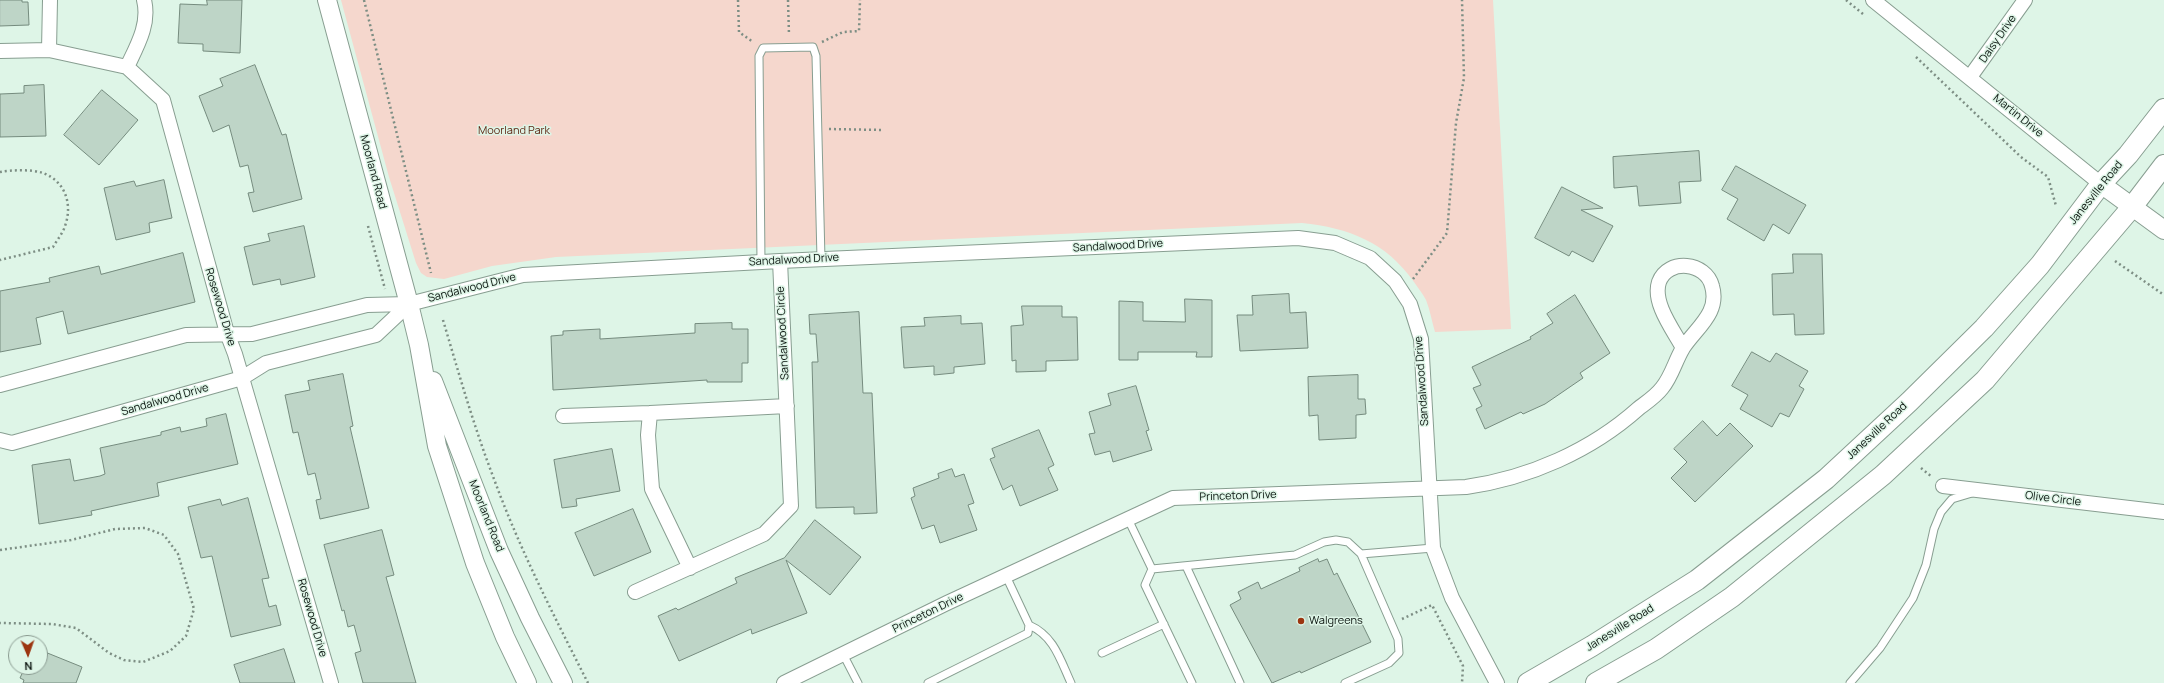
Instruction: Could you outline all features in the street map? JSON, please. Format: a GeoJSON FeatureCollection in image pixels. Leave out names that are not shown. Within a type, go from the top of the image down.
{"type":"FeatureCollection","features":[{"type":"Feature","properties":{"kind":"main road","name":"Janesville Road"},"geometry":{"type":"LineString","coordinates":[[1528,683],[1592,646],[1697,580],[1826,479],[1909,402],[1984,328],[2040,265],[2101,184],[2128,155],[2164,109]]}},
{"type":"Feature","properties":{"kind":"main road"},"geometry":{"type":"LineString","coordinates":[[1596,683],[1656,649],[1732,597],[1883,475],[1985,380],[2132,207],[2164,166]]}},
{"type":"Feature","properties":{"kind":"street"},"geometry":{"type":"LineString","coordinates":[[50,0],[50,50]]}},
{"type":"Feature","properties":{"kind":"street"},"geometry":{"type":"LineString","coordinates":[[0,51],[50,50],[127,67],[144,30],[146,7],[144,0]]}},
{"type":"Feature","properties":{"kind":"street","name":"Moorland Road"},"geometry":{"type":"LineString","coordinates":[[327,0],[409,304],[419,345],[436,446],[476,563],[505,637],[527,683]]}},
{"type":"Feature","properties":{"kind":"street","name":"Martin Drive"},"geometry":{"type":"LineString","coordinates":[[1873,0],[2101,184],[2164,230]]}},
{"type":"Feature","properties":{"kind":"street","name":"Daisy Drive"},"geometry":{"type":"LineString","coordinates":[[1970,77],[2025,0]]}},
{"type":"Feature","properties":{"kind":"street","name":"Rosewood Drive"},"geometry":{"type":"LineString","coordinates":[[127,67],[163,100],[227,333],[242,378],[331,683]]}},
{"type":"Feature","properties":{"kind":"street","name":"Sandalwood Drive"},"geometry":{"type":"LineString","coordinates":[[0,385],[186,335],[227,333],[252,334],[367,305],[409,304],[522,276],[780,261],[1298,238],[1335,243],[1370,258],[1395,280],[1410,304],[1421,339],[1428,488],[1433,548],[1452,598],[1498,683]]}},
{"type":"Feature","properties":{"kind":"street","name":"Sandalwood Circle"},"geometry":{"type":"LineString","coordinates":[[635,592],[764,534],[791,506],[780,261]]}},
{"type":"Feature","properties":{"kind":"street","name":"Princeton Drive"},"geometry":{"type":"LineString","coordinates":[[784,683],[1006,576],[1173,498],[1466,487],[1489,483],[1544,466],[1570,455],[1607,433],[1660,390],[1673,371],[1683,348],[1702,326],[1710,313],[1713,302],[1712,285],[1710,279],[1702,271],[1692,266],[1675,267],[1669,270],[1661,277],[1658,286],[1658,299],[1683,348]]}},
{"type":"Feature","properties":{"kind":"street","name":"Sandalwood Drive"},"geometry":{"type":"LineString","coordinates":[[0,440],[12,443],[242,378],[266,363],[376,335],[409,304]]}},
{"type":"Feature","properties":{"kind":"street","name":"Moorland Road"},"geometry":{"type":"LineString","coordinates":[[419,345],[499,551],[530,618],[563,683]]}},
{"type":"Feature","properties":{"kind":"street"},"geometry":{"type":"LineString","coordinates":[[563,416],[787,406]]}},
{"type":"Feature","properties":{"kind":"street"},"geometry":{"type":"LineString","coordinates":[[650,413],[648,435],[652,489],[690,568]]}},
{"type":"Feature","properties":{"kind":"street","name":"Olive Circle"},"geometry":{"type":"LineString","coordinates":[[1943,486],[2164,512]]}},
{"type":"Feature","properties":{"kind":"lane"},"geometry":{"type":"LineString","coordinates":[[761,262],[760,56],[763,48],[813,47],[816,56],[821,259]]}},
{"type":"Feature","properties":{"kind":"lane"},"geometry":{"type":"LineString","coordinates":[[1850,683],[1880,648],[1900,621],[1913,598],[1926,565],[1934,529],[1941,512],[1952,499],[1981,491]]}},
{"type":"Feature","properties":{"kind":"lane"},"geometry":{"type":"LineString","coordinates":[[1128,519],[1152,569],[1145,585],[1192,683]]}},
{"type":"Feature","properties":{"kind":"lane"},"geometry":{"type":"LineString","coordinates":[[1152,569],[1295,555],[1324,542],[1336,540],[1348,542],[1361,554],[1398,639],[1399,653],[1389,663],[1345,683]]}},
{"type":"Feature","properties":{"kind":"lane"},"geometry":{"type":"LineString","coordinates":[[1361,554],[1433,548]]}},
{"type":"Feature","properties":{"kind":"lane"},"geometry":{"type":"LineString","coordinates":[[1186,566],[1240,683]]}},
{"type":"Feature","properties":{"kind":"lane"},"geometry":{"type":"LineString","coordinates":[[928,683],[1028,633],[1029,625],[1006,576]]}},
{"type":"Feature","properties":{"kind":"lane"},"geometry":{"type":"LineString","coordinates":[[1102,653],[1164,624]]}},
{"type":"Feature","properties":{"kind":"lane"},"geometry":{"type":"LineString","coordinates":[[1029,625],[1040,630],[1050,639],[1071,683]]}},
{"type":"Feature","properties":{"kind":"lane"},"geometry":{"type":"LineString","coordinates":[[843,654],[858,683]]}},
{"type":"Feature","properties":{"kind":"path"},"geometry":{"type":"LineString","coordinates":[[364,0],[431,273]]}},
{"type":"Feature","properties":{"kind":"path"},"geometry":{"type":"LineString","coordinates":[[738,0],[739,32],[763,48]]}},
{"type":"Feature","properties":{"kind":"path"},"geometry":{"type":"LineString","coordinates":[[788,0],[789,48]]}},
{"type":"Feature","properties":{"kind":"path"},"geometry":{"type":"LineString","coordinates":[[813,47],[842,32],[859,31],[860,0]]}},
{"type":"Feature","properties":{"kind":"path"},"geometry":{"type":"LineString","coordinates":[[1403,292],[1447,233],[1456,123],[1464,78],[1462,0]]}},
{"type":"Feature","properties":{"kind":"path"},"geometry":{"type":"LineString","coordinates":[[1846,0],[1869,19]]}},
{"type":"Feature","properties":{"kind":"path"},"geometry":{"type":"LineString","coordinates":[[1910,52],[1946,83],[2022,157],[2048,177],[2056,206]]}},
{"type":"Feature","properties":{"kind":"path"},"geometry":{"type":"LineString","coordinates":[[818,130],[884,130]]}},
{"type":"Feature","properties":{"kind":"path"},"geometry":{"type":"LineString","coordinates":[[0,172],[42,173],[57,181],[66,195],[68,213],[65,227],[53,247],[0,260]]}},
{"type":"Feature","properties":{"kind":"path"},"geometry":{"type":"LineString","coordinates":[[2115,261],[2164,295]]}},
{"type":"Feature","properties":{"kind":"path"},"geometry":{"type":"LineString","coordinates":[[443,320],[460,379],[494,480],[533,575],[588,683]]}},
{"type":"Feature","properties":{"kind":"path"},"geometry":{"type":"LineString","coordinates":[[0,550],[71,540],[115,529],[145,528],[164,535],[178,554],[194,609],[186,636],[170,651],[142,662],[124,660],[109,653],[76,628],[52,624],[0,623]]}},
{"type":"Feature","properties":{"kind":"path"},"geometry":{"type":"LineString","coordinates":[[1391,624],[1432,605],[1463,666],[1462,683]]}},
{"type":"Feature","properties":{"kind":"green space","name":"Moorland Park"},"geometry":{"type":"Polygon","coordinates":[[[341,0],[1493,0],[1511,329],[1435,332],[1425,298],[1403,268],[1379,247],[1351,233],[1319,225],[1302,223],[556,257],[492,266],[444,279],[427,277],[421,273],[416,263],[389,177],[341,0]]]}},
{"type":"Feature","properties":{"kind":"building"},"geometry":{"type":"Polygon","coordinates":[[[0,0],[22,0],[22,2],[28,2],[29,25],[0,26],[0,0]]]}},
{"type":"Feature","properties":{"kind":"building"},"geometry":{"type":"Polygon","coordinates":[[[207,0],[242,0],[240,53],[203,51],[203,44],[178,43],[180,4],[207,5],[207,0]]]}},
{"type":"Feature","properties":{"kind":"building"},"geometry":{"type":"Polygon","coordinates":[[[255,65],[282,135],[286,134],[302,199],[253,212],[248,193],[254,192],[248,165],[240,167],[229,125],[213,132],[199,96],[223,86],[220,79],[255,65]]]}},
{"type":"Feature","properties":{"kind":"building"},"geometry":{"type":"Polygon","coordinates":[[[44,85],[46,136],[0,137],[0,94],[24,93],[24,86],[44,85]]]}},
{"type":"Feature","properties":{"kind":"building"},"geometry":{"type":"Polygon","coordinates":[[[102,90],[138,120],[99,165],[64,135],[102,90]]]}},
{"type":"Feature","properties":{"kind":"building"},"geometry":{"type":"Polygon","coordinates":[[[1699,151],[1701,181],[1679,182],[1681,203],[1639,206],[1637,186],[1614,188],[1613,157],[1699,151]]]}},
{"type":"Feature","properties":{"kind":"building"},"geometry":{"type":"Polygon","coordinates":[[[1736,166],[1806,205],[1789,234],[1773,224],[1764,241],[1727,219],[1738,199],[1722,190],[1736,166]]]}},
{"type":"Feature","properties":{"kind":"building"},"geometry":{"type":"Polygon","coordinates":[[[164,180],[172,218],[149,223],[150,232],[116,240],[104,188],[134,181],[136,186],[164,180]]]}},
{"type":"Feature","properties":{"kind":"building"},"geometry":{"type":"Polygon","coordinates":[[[1562,187],[1603,208],[1581,210],[1613,226],[1593,262],[1572,251],[1569,256],[1535,238],[1562,187]]]}},
{"type":"Feature","properties":{"kind":"building"},"geometry":{"type":"Polygon","coordinates":[[[304,226],[315,277],[281,285],[280,279],[253,285],[244,247],[270,241],[268,234],[304,226]]]}},
{"type":"Feature","properties":{"kind":"building"},"geometry":{"type":"Polygon","coordinates":[[[183,253],[195,302],[68,334],[63,311],[36,318],[41,344],[0,352],[0,291],[50,282],[49,278],[99,266],[101,274],[183,253]]]}},
{"type":"Feature","properties":{"kind":"building"},"geometry":{"type":"Polygon","coordinates":[[[1793,254],[1822,254],[1824,334],[1795,335],[1794,314],[1773,315],[1772,274],[1793,273],[1793,254]]]}},
{"type":"Feature","properties":{"kind":"building"},"geometry":{"type":"Polygon","coordinates":[[[1289,294],[1290,313],[1306,312],[1308,348],[1240,351],[1237,315],[1253,315],[1252,296],[1289,294]]]}},
{"type":"Feature","properties":{"kind":"building"},"geometry":{"type":"Polygon","coordinates":[[[1575,295],[1610,353],[1580,373],[1583,378],[1545,404],[1523,414],[1521,412],[1485,429],[1476,409],[1482,406],[1473,388],[1481,385],[1472,367],[1531,339],[1530,337],[1553,323],[1547,314],[1575,295]]]}},
{"type":"Feature","properties":{"kind":"building"},"geometry":{"type":"Polygon","coordinates":[[[1185,299],[1212,300],[1212,357],[1196,357],[1197,352],[1138,352],[1138,360],[1119,360],[1119,301],[1143,302],[1143,321],[1185,322],[1185,299]]]}},
{"type":"Feature","properties":{"kind":"building"},"geometry":{"type":"Polygon","coordinates":[[[1022,306],[1062,306],[1062,317],[1077,317],[1078,360],[1046,361],[1046,371],[1016,372],[1016,360],[1012,361],[1011,326],[1023,325],[1022,306]]]}},
{"type":"Feature","properties":{"kind":"building"},"geometry":{"type":"Polygon","coordinates":[[[859,312],[863,393],[872,393],[877,513],[854,514],[854,507],[816,508],[812,362],[818,362],[816,334],[810,334],[809,315],[859,312]]]}},
{"type":"Feature","properties":{"kind":"building"},"geometry":{"type":"Polygon","coordinates":[[[961,316],[961,324],[982,323],[985,364],[954,367],[954,373],[934,375],[934,366],[904,368],[901,327],[925,326],[924,318],[961,316]]]}},
{"type":"Feature","properties":{"kind":"building"},"geometry":{"type":"Polygon","coordinates":[[[732,323],[732,329],[748,329],[748,363],[742,363],[742,382],[707,382],[707,380],[553,390],[551,336],[563,335],[563,331],[600,329],[600,339],[695,333],[695,324],[732,323]]]}},
{"type":"Feature","properties":{"kind":"building"},"geometry":{"type":"Polygon","coordinates":[[[1752,352],[1770,362],[1776,353],[1808,371],[1799,386],[1804,389],[1789,417],[1780,413],[1772,427],[1740,409],[1748,395],[1732,386],[1752,352]]]}},
{"type":"Feature","properties":{"kind":"building"},"geometry":{"type":"Polygon","coordinates":[[[343,374],[353,426],[350,427],[369,508],[320,519],[316,500],[321,499],[315,473],[308,475],[298,432],[293,433],[285,395],[310,390],[308,381],[343,374]]]}},
{"type":"Feature","properties":{"kind":"building"},"geometry":{"type":"Polygon","coordinates":[[[1358,375],[1358,399],[1365,399],[1366,414],[1356,415],[1356,438],[1319,440],[1318,415],[1309,416],[1308,377],[1358,375]]]}},
{"type":"Feature","properties":{"kind":"building"},"geometry":{"type":"Polygon","coordinates":[[[1136,386],[1149,430],[1146,431],[1152,450],[1113,462],[1110,451],[1095,455],[1089,434],[1095,433],[1089,412],[1111,405],[1108,394],[1136,386]]]}},
{"type":"Feature","properties":{"kind":"building"},"geometry":{"type":"Polygon","coordinates":[[[226,414],[238,464],[157,483],[159,496],[91,511],[92,515],[39,524],[32,465],[70,459],[74,481],[100,476],[105,474],[100,448],[161,435],[161,432],[180,427],[181,432],[207,426],[206,419],[226,414]]]}},
{"type":"Feature","properties":{"kind":"building"},"geometry":{"type":"Polygon","coordinates":[[[1703,421],[1717,436],[1730,423],[1753,446],[1695,502],[1671,478],[1687,462],[1674,449],[1703,421]]]}},
{"type":"Feature","properties":{"kind":"building"},"geometry":{"type":"Polygon","coordinates":[[[1039,430],[1054,465],[1048,468],[1058,490],[1020,506],[1012,485],[1003,490],[990,459],[995,457],[992,449],[1039,430]]]}},
{"type":"Feature","properties":{"kind":"building"},"geometry":{"type":"Polygon","coordinates":[[[612,449],[620,491],[576,499],[577,506],[562,508],[554,460],[612,449]]]}},
{"type":"Feature","properties":{"kind":"building"},"geometry":{"type":"Polygon","coordinates":[[[952,469],[955,477],[964,474],[974,503],[968,505],[977,530],[940,543],[934,525],[922,529],[911,498],[915,496],[913,488],[939,478],[938,474],[952,469]]]}},
{"type":"Feature","properties":{"kind":"building"},"geometry":{"type":"Polygon","coordinates":[[[248,498],[269,578],[262,579],[269,607],[276,605],[281,625],[231,637],[212,556],[201,558],[188,507],[220,499],[222,505],[248,498]]]}},
{"type":"Feature","properties":{"kind":"building"},"geometry":{"type":"Polygon","coordinates":[[[633,509],[651,552],[594,576],[575,533],[633,509]]]}},
{"type":"Feature","properties":{"kind":"building"},"geometry":{"type":"Polygon","coordinates":[[[815,520],[861,557],[830,595],[786,560],[807,613],[752,634],[751,629],[679,661],[658,616],[676,608],[678,610],[737,583],[735,578],[784,558],[815,520]]]}},
{"type":"Feature","properties":{"kind":"building"},"geometry":{"type":"Polygon","coordinates":[[[382,530],[394,575],[386,577],[416,683],[363,683],[355,653],[361,651],[354,625],[348,627],[344,610],[342,611],[324,545],[382,530]]]}},
{"type":"Feature","properties":{"kind":"building","name":"Walgreens"},"geometry":{"type":"Polygon","coordinates":[[[1318,559],[1319,562],[1327,559],[1334,575],[1337,573],[1371,642],[1301,673],[1300,671],[1272,683],[1230,605],[1241,599],[1238,592],[1258,582],[1261,589],[1300,571],[1299,568],[1318,559]]]}},
{"type":"Feature","properties":{"kind":"building"},"geometry":{"type":"Polygon","coordinates":[[[284,649],[295,683],[240,683],[234,665],[284,649]]]}},
{"type":"Feature","properties":{"kind":"building"},"geometry":{"type":"Polygon","coordinates":[[[48,653],[82,667],[76,683],[23,683],[24,680],[20,678],[21,675],[48,675],[48,653]]]}},
{"type":"Feature","properties":{"kind":"place","name":"Walgreens"},"geometry":{"type":"Point","coordinates":[1301,621]}}]}
